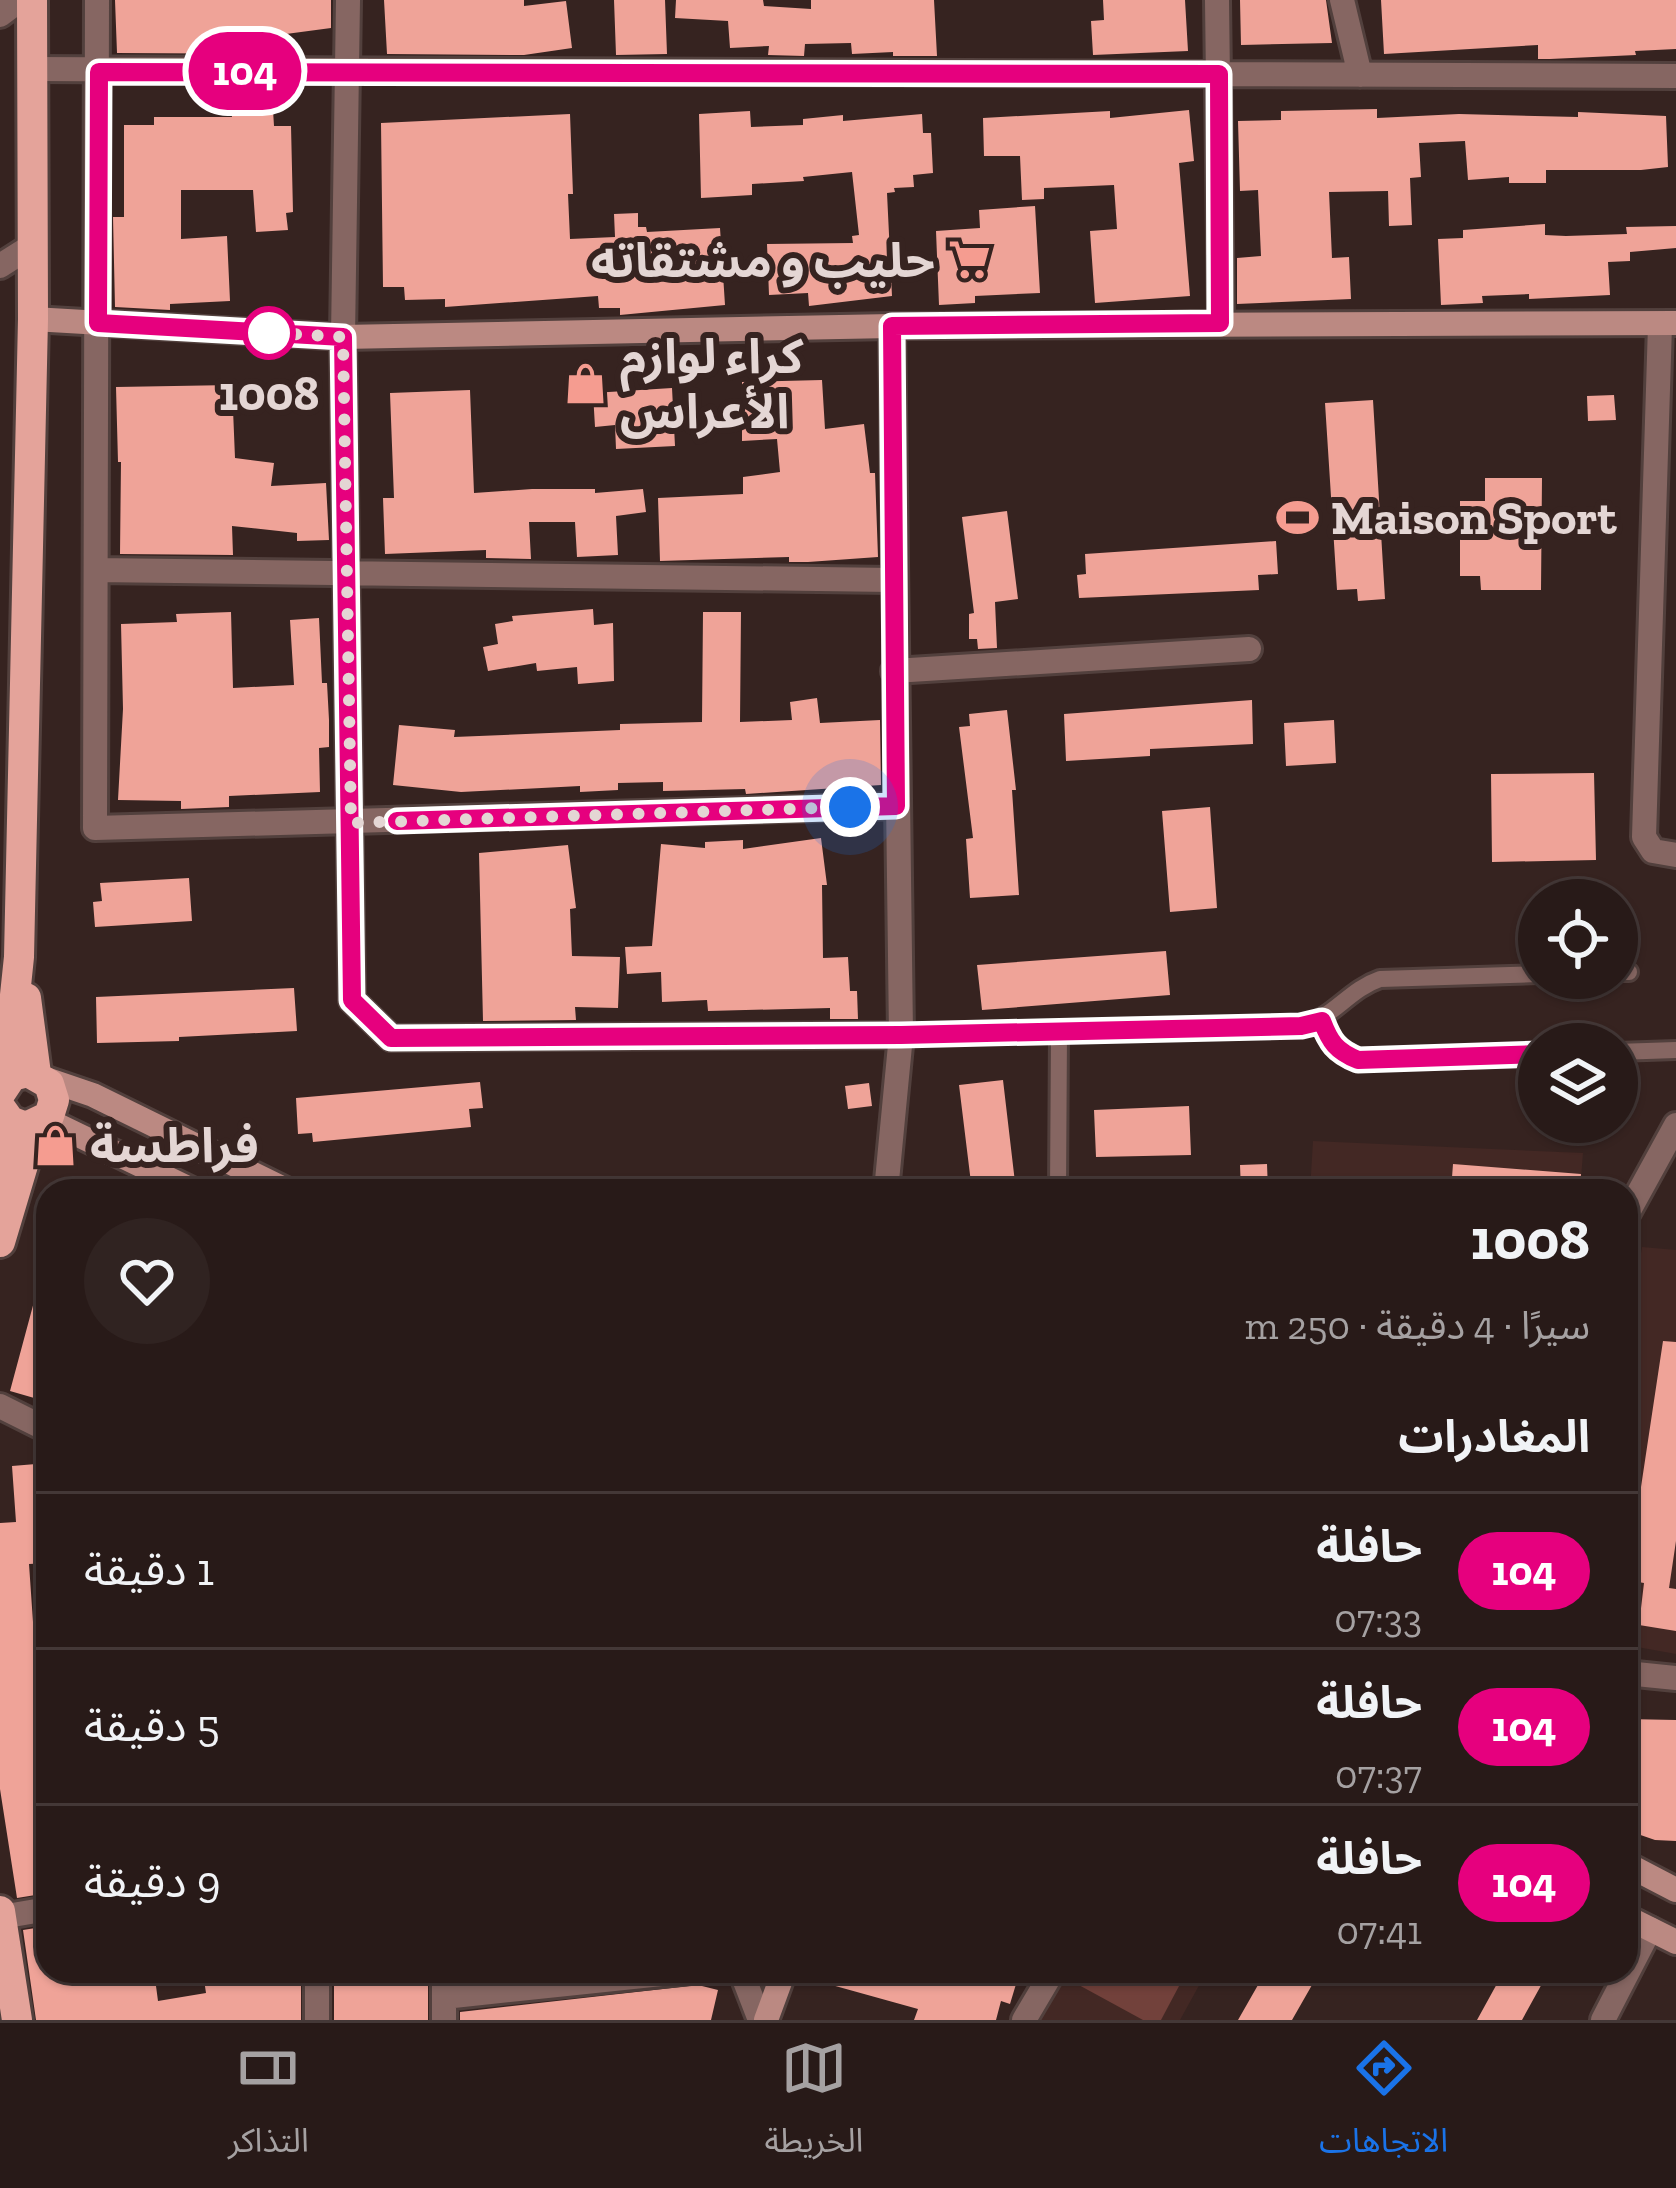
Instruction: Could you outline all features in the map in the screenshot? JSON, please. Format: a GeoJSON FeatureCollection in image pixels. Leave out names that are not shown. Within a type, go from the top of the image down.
{"type":"FeatureCollection","features":[{"type":"Feature","properties":{"kind":"main road"},"geometry":{"type":"LineString","coordinates":[[1,1235],[20,957],[33,320],[32,0]]}},
{"type":"Feature","properties":{"kind":"main road"},"geometry":{"type":"LineString","coordinates":[[33,320],[343,337],[892,326],[1668,324]]}},
{"type":"Feature","properties":{"kind":"main road"},"geometry":{"type":"LineString","coordinates":[[1,1235],[40,1122],[54,1100],[14,1090]]}},
{"type":"Feature","properties":{"kind":"main road"},"geometry":{"type":"LineString","coordinates":[[14,1090],[10,1121],[26,1127],[40,1122],[155,1179]]}},
{"type":"Feature","properties":{"kind":"main road"},"geometry":{"type":"LineString","coordinates":[[14,1090],[93,1095],[264,1179]]}},
{"type":"Feature","properties":{"kind":"main road"},"geometry":{"type":"LineString","coordinates":[[1638,1870],[1676,1890]]}},
{"type":"Feature","properties":{"kind":"main road"},"geometry":{"type":"LineString","coordinates":[[0,1914],[10,2003]]}},
{"type":"Feature","properties":{"kind":"main road"},"geometry":{"type":"LineString","coordinates":[[1638,1924],[1676,1942]]}},
{"type":"Feature","properties":{"kind":"main road"},"geometry":{"type":"LineString","coordinates":[[763,2020],[779,1983]]}},
{"type":"Feature","properties":{"kind":"street"},"geometry":{"type":"LineString","coordinates":[[0,15],[20,0]]}},
{"type":"Feature","properties":{"kind":"street"},"geometry":{"type":"LineString","coordinates":[[98,0],[94,829],[896,806]]}},
{"type":"Feature","properties":{"kind":"street"},"geometry":{"type":"LineString","coordinates":[[348,0],[343,337],[352,1000],[391,1038],[901,1035]]}},
{"type":"Feature","properties":{"kind":"street"},"geometry":{"type":"LineString","coordinates":[[1217,0],[1220,323]]}},
{"type":"Feature","properties":{"kind":"street"},"geometry":{"type":"LineString","coordinates":[[1342,0],[1360,75]]}},
{"type":"Feature","properties":{"kind":"street"},"geometry":{"type":"LineString","coordinates":[[32,69],[1676,76]]}},
{"type":"Feature","properties":{"kind":"street"},"geometry":{"type":"LineString","coordinates":[[0,266],[33,244]]}},
{"type":"Feature","properties":{"kind":"street"},"geometry":{"type":"LineString","coordinates":[[1668,324],[1644,837],[1653,851],[1676,855]]}},
{"type":"Feature","properties":{"kind":"street"},"geometry":{"type":"LineString","coordinates":[[887,1179],[901,1035],[892,326]]}},
{"type":"Feature","properties":{"kind":"street"},"geometry":{"type":"LineString","coordinates":[[96,570],[892,580]]}},
{"type":"Feature","properties":{"kind":"street"},"geometry":{"type":"LineString","coordinates":[[894,671],[1250,649]]}},
{"type":"Feature","properties":{"kind":"street"},"geometry":{"type":"LineString","coordinates":[[1638,1194],[1676,1125]]}},
{"type":"Feature","properties":{"kind":"street"},"geometry":{"type":"LineString","coordinates":[[0,1406],[36,1424]]}},
{"type":"Feature","properties":{"kind":"street"},"geometry":{"type":"LineString","coordinates":[[1638,1674],[1676,1678]]}},
{"type":"Feature","properties":{"kind":"street"},"geometry":{"type":"LineString","coordinates":[[0,1914],[36,1910]]}},
{"type":"Feature","properties":{"kind":"street"},"geometry":{"type":"LineString","coordinates":[[1638,1952],[1650,1929]]}},
{"type":"Feature","properties":{"kind":"street"},"geometry":{"type":"LineString","coordinates":[[316,1983],[317,2020]]}},
{"type":"Feature","properties":{"kind":"street"},"geometry":{"type":"LineString","coordinates":[[444,2008],[610,1983]]}},
{"type":"Feature","properties":{"kind":"street"},"geometry":{"type":"LineString","coordinates":[[746,1983],[763,2020]]}},
{"type":"Feature","properties":{"kind":"street"},"geometry":{"type":"LineString","coordinates":[[1024,2020],[1046,1983]]}},
{"type":"Feature","properties":{"kind":"street"},"geometry":{"type":"LineString","coordinates":[[1603,2020],[1622,1983]]}},
{"type":"Feature","properties":{"kind":"lane"},"geometry":{"type":"LineString","coordinates":[[901,1035],[1301,1026],[1322,1021],[1360,986],[1380,979],[1518,975]]}},
{"type":"Feature","properties":{"kind":"lane"},"geometry":{"type":"LineString","coordinates":[[1322,1021],[1330,1042],[1358,1060],[1518,1055]]}},
{"type":"Feature","properties":{"kind":"lane"},"geometry":{"type":"LineString","coordinates":[[1058,1179],[1059,1032]]}},
{"type":"Feature","properties":{"kind":"lane"},"geometry":{"type":"LineString","coordinates":[[1638,1051],[1676,1050]]}},
{"type":"Feature","properties":{"kind":"shaded area"},"geometry":{"type":"Polygon","coordinates":[[[1313,1141],[1583,1153],[1581,1179],[1311,1179],[1313,1141]]]}},
{"type":"Feature","properties":{"kind":"shaded area"},"geometry":{"type":"Polygon","coordinates":[[[1642,1247],[1676,1250],[1676,1654],[1638,1647],[1638,1272],[1642,1247]]]}},
{"type":"Feature","properties":{"kind":"shaded area"},"geometry":{"type":"Polygon","coordinates":[[[1062,1983],[1200,1983],[1180,2020],[1040,2020],[1062,1983]]]}},
{"type":"Feature","properties":{"kind":"shaded area"},"geometry":{"type":"Polygon","coordinates":[[[1181,1983],[1161,2020],[1143,2020],[1077,1984],[1181,1983]]]}},
{"type":"Feature","properties":{"kind":"building"},"geometry":{"type":"Polygon","coordinates":[[[115,0],[331,0],[331,28],[286,34],[287,54],[117,53],[115,0]]]}},
{"type":"Feature","properties":{"kind":"building"},"geometry":{"type":"Polygon","coordinates":[[[384,0],[524,0],[524,6],[566,1],[572,48],[524,55],[387,54],[384,0]]]}},
{"type":"Feature","properties":{"kind":"building"},"geometry":{"type":"Polygon","coordinates":[[[614,0],[665,0],[667,54],[616,55],[614,0]]]}},
{"type":"Feature","properties":{"kind":"building"},"geometry":{"type":"Polygon","coordinates":[[[676,0],[763,0],[764,6],[811,9],[811,0],[934,0],[937,56],[852,54],[851,43],[805,44],[804,56],[768,55],[769,46],[730,48],[728,21],[675,18],[676,0]]]}},
{"type":"Feature","properties":{"kind":"building"},"geometry":{"type":"Polygon","coordinates":[[[1103,0],[1185,0],[1188,51],[1093,55],[1091,21],[1104,20],[1103,0]]]}},
{"type":"Feature","properties":{"kind":"building"},"geometry":{"type":"Polygon","coordinates":[[[1240,0],[1326,0],[1332,43],[1241,45],[1240,0]]]}},
{"type":"Feature","properties":{"kind":"building"},"geometry":{"type":"Polygon","coordinates":[[[1381,0],[1676,0],[1676,49],[1550,59],[1538,59],[1538,45],[1384,54],[1381,0]]]}},
{"type":"Feature","properties":{"kind":"building"},"geometry":{"type":"Polygon","coordinates":[[[1377,109],[1377,118],[1578,117],[1578,112],[1666,116],[1668,167],[1546,170],[1546,183],[1509,183],[1509,177],[1468,180],[1465,141],[1419,143],[1421,177],[1410,178],[1412,225],[1389,226],[1388,191],[1329,192],[1332,258],[1349,257],[1351,299],[1237,304],[1237,258],[1261,256],[1258,190],[1240,191],[1238,121],[1281,120],[1281,111],[1377,109]]]}},
{"type":"Feature","properties":{"kind":"building"},"geometry":{"type":"Polygon","coordinates":[[[273,110],[274,126],[291,126],[293,212],[286,213],[288,230],[256,232],[253,190],[181,190],[181,239],[227,236],[230,301],[170,304],[170,310],[115,307],[113,217],[124,217],[124,125],[154,125],[154,117],[232,117],[231,111],[273,110]]]}},
{"type":"Feature","properties":{"kind":"building"},"geometry":{"type":"Polygon","coordinates":[[[1189,110],[1194,161],[1179,163],[1190,296],[1095,303],[1090,231],[1117,229],[1114,185],[1044,188],[1044,199],[1022,200],[1020,156],[984,156],[983,118],[1110,111],[1110,118],[1189,110]]]}},
{"type":"Feature","properties":{"kind":"building"},"geometry":{"type":"Polygon","coordinates":[[[750,111],[751,127],[803,125],[803,119],[843,115],[843,121],[922,114],[923,133],[931,133],[933,173],[913,175],[914,187],[887,193],[892,296],[809,306],[808,293],[769,295],[767,244],[853,243],[852,236],[859,235],[852,172],[752,184],[752,195],[701,198],[699,114],[750,111]]]}},
{"type":"Feature","properties":{"kind":"building"},"geometry":{"type":"Polygon","coordinates":[[[570,114],[570,239],[615,237],[614,214],[638,213],[638,227],[646,227],[647,232],[720,228],[725,305],[620,315],[620,308],[599,308],[598,296],[445,307],[445,299],[405,300],[404,287],[383,287],[381,123],[570,114]]]}},
{"type":"Feature","properties":{"kind":"building"},"geometry":{"type":"Polygon","coordinates":[[[1035,206],[1040,293],[975,296],[975,303],[939,305],[936,231],[980,228],[979,210],[1035,206]]]}},
{"type":"Feature","properties":{"kind":"building"},"geometry":{"type":"Polygon","coordinates":[[[1545,224],[1545,235],[1566,236],[1676,226],[1676,248],[1630,252],[1630,261],[1608,262],[1610,295],[1482,296],[1483,303],[1441,305],[1438,239],[1463,238],[1463,230],[1545,224]]]}},
{"type":"Feature","properties":{"kind":"building"},"geometry":{"type":"Polygon","coordinates":[[[822,380],[825,429],[864,424],[870,473],[875,473],[878,557],[808,562],[789,562],[789,557],[660,561],[658,498],[743,494],[743,477],[780,472],[777,439],[742,441],[742,382],[822,380]]]}},
{"type":"Feature","properties":{"kind":"building"},"geometry":{"type":"Polygon","coordinates":[[[232,385],[235,458],[274,463],[271,486],[326,483],[329,540],[297,541],[297,533],[232,526],[233,555],[120,554],[116,387],[232,385]]]}},
{"type":"Feature","properties":{"kind":"building"},"geometry":{"type":"Polygon","coordinates":[[[672,388],[675,446],[616,449],[615,425],[595,427],[593,393],[672,388]]]}},
{"type":"Feature","properties":{"kind":"building"},"geometry":{"type":"Polygon","coordinates":[[[470,390],[474,493],[643,489],[646,512],[616,516],[618,555],[577,557],[575,522],[529,522],[531,559],[486,558],[486,550],[385,554],[383,498],[394,498],[390,393],[470,390]]]}},
{"type":"Feature","properties":{"kind":"building"},"geometry":{"type":"Polygon","coordinates":[[[1614,395],[1616,420],[1588,421],[1587,396],[1614,395]]]}},
{"type":"Feature","properties":{"kind":"building"},"geometry":{"type":"Polygon","coordinates":[[[1373,400],[1385,599],[1358,601],[1357,589],[1337,590],[1325,403],[1373,400]]]}},
{"type":"Feature","properties":{"kind":"building"},"geometry":{"type":"Polygon","coordinates":[[[1485,478],[1542,478],[1541,590],[1481,590],[1480,576],[1460,576],[1460,501],[1485,501],[1485,478]]]}},
{"type":"Feature","properties":{"kind":"building"},"geometry":{"type":"Polygon","coordinates":[[[1007,511],[1018,599],[995,602],[997,648],[978,649],[977,639],[969,639],[969,614],[974,613],[962,517],[1007,511]]]}},
{"type":"Feature","properties":{"kind":"building"},"geometry":{"type":"Polygon","coordinates":[[[1276,541],[1278,574],[1258,575],[1259,590],[1079,598],[1077,575],[1086,574],[1085,554],[1276,541]]]}},
{"type":"Feature","properties":{"kind":"building"},"geometry":{"type":"Polygon","coordinates":[[[593,609],[594,625],[613,623],[614,681],[578,684],[577,667],[537,671],[536,663],[488,671],[483,647],[498,644],[495,624],[513,621],[512,616],[593,609]]]}},
{"type":"Feature","properties":{"kind":"building"},"geometry":{"type":"Polygon","coordinates":[[[231,612],[233,688],[294,685],[290,620],[319,618],[329,720],[329,747],[319,748],[320,792],[229,796],[229,807],[181,809],[181,801],[118,800],[121,624],[177,622],[176,614],[231,612]]]}},
{"type":"Feature","properties":{"kind":"building"},"geometry":{"type":"Polygon","coordinates":[[[703,612],[741,612],[740,722],[792,720],[790,702],[817,698],[820,723],[880,720],[881,785],[746,794],[745,789],[663,791],[663,782],[618,783],[618,790],[580,792],[580,786],[461,792],[393,785],[399,725],[455,730],[454,737],[702,722],[703,612]]]}},
{"type":"Feature","properties":{"kind":"building"},"geometry":{"type":"Polygon","coordinates":[[[1252,700],[1253,744],[1150,749],[1150,756],[1066,761],[1064,714],[1252,700]]]}},
{"type":"Feature","properties":{"kind":"building"},"geometry":{"type":"Polygon","coordinates":[[[1007,710],[1016,790],[1012,790],[1019,895],[970,898],[966,839],[973,838],[959,727],[970,726],[969,714],[1007,710]]]}},
{"type":"Feature","properties":{"kind":"building"},"geometry":{"type":"Polygon","coordinates":[[[1334,720],[1336,763],[1286,766],[1284,723],[1334,720]]]}},
{"type":"Feature","properties":{"kind":"building"},"geometry":{"type":"Polygon","coordinates":[[[1594,773],[1596,860],[1492,862],[1491,774],[1594,773]]]}},
{"type":"Feature","properties":{"kind":"building"},"geometry":{"type":"Polygon","coordinates":[[[1210,807],[1217,908],[1170,912],[1162,811],[1210,807]]]}},
{"type":"Feature","properties":{"kind":"building"},"geometry":{"type":"Polygon","coordinates":[[[821,838],[827,885],[822,885],[823,958],[848,957],[858,1019],[830,1019],[830,1008],[708,1011],[707,1000],[662,1002],[661,972],[627,974],[625,947],[652,946],[661,844],[705,848],[705,842],[743,840],[743,849],[821,838]]]}},
{"type":"Feature","properties":{"kind":"building"},"geometry":{"type":"Polygon","coordinates":[[[568,845],[576,908],[570,909],[572,956],[620,957],[618,1008],[575,1007],[576,1020],[483,1021],[479,853],[568,845]]]}},
{"type":"Feature","properties":{"kind":"building"},"geometry":{"type":"Polygon","coordinates":[[[189,878],[192,921],[95,927],[93,902],[102,901],[100,883],[189,878]]]}},
{"type":"Feature","properties":{"kind":"building"},"geometry":{"type":"Polygon","coordinates":[[[1166,951],[1170,995],[982,1010],[977,965],[1166,951]]]}},
{"type":"Feature","properties":{"kind":"building"},"geometry":{"type":"Polygon","coordinates":[[[294,988],[297,1031],[97,1043],[96,997],[294,988]]]}},
{"type":"Feature","properties":{"kind":"building"},"geometry":{"type":"Polygon","coordinates":[[[1003,1080],[1015,1179],[971,1179],[959,1085],[1003,1080]]]}},
{"type":"Feature","properties":{"kind":"building"},"geometry":{"type":"Polygon","coordinates":[[[480,1082],[483,1108],[469,1109],[471,1127],[313,1142],[312,1133],[298,1134],[296,1098],[480,1082]]]}},
{"type":"Feature","properties":{"kind":"building"},"geometry":{"type":"Polygon","coordinates":[[[869,1083],[872,1106],[848,1109],[845,1086],[869,1083]]]}},
{"type":"Feature","properties":{"kind":"building"},"geometry":{"type":"Polygon","coordinates":[[[1189,1106],[1191,1155],[1096,1157],[1094,1110],[1189,1106]]]}},
{"type":"Feature","properties":{"kind":"building"},"geometry":{"type":"Polygon","coordinates":[[[1267,1164],[1268,1179],[1241,1179],[1240,1165],[1267,1164]]]}},
{"type":"Feature","properties":{"kind":"building"},"geometry":{"type":"Polygon","coordinates":[[[1453,1164],[1581,1174],[1581,1179],[1452,1179],[1453,1164]]]}},
{"type":"Feature","properties":{"kind":"building"},"geometry":{"type":"Polygon","coordinates":[[[36,1294],[36,1399],[10,1391],[36,1294]]]}},
{"type":"Feature","properties":{"kind":"building"},"geometry":{"type":"Polygon","coordinates":[[[1663,1341],[1676,1342],[1676,1541],[1669,1588],[1676,1589],[1676,1631],[1639,1625],[1644,1583],[1638,1582],[1638,1507],[1663,1341]]]}},
{"type":"Feature","properties":{"kind":"building"},"geometry":{"type":"Polygon","coordinates":[[[36,1464],[36,1564],[29,1564],[36,1651],[36,1895],[17,1898],[0,1789],[0,1523],[16,1522],[12,1466],[36,1464]]]}},
{"type":"Feature","properties":{"kind":"building"},"geometry":{"type":"Polygon","coordinates":[[[1638,1719],[1676,1720],[1676,1841],[1638,1834],[1638,1719]]]}},
{"type":"Feature","properties":{"kind":"building"},"geometry":{"type":"Polygon","coordinates":[[[36,1928],[36,1983],[156,1983],[158,2001],[206,1993],[204,1983],[301,1983],[301,2020],[36,2020],[23,1930],[36,1928]]]}},
{"type":"Feature","properties":{"kind":"building"},"geometry":{"type":"Polygon","coordinates":[[[334,1983],[428,1983],[428,2020],[334,2020],[334,1983]]]}},
{"type":"Feature","properties":{"kind":"building"},"geometry":{"type":"Polygon","coordinates":[[[825,1983],[1016,1983],[1010,2004],[1001,2001],[996,2020],[914,2020],[918,2009],[825,1983]]]}},
{"type":"Feature","properties":{"kind":"building"},"geometry":{"type":"Polygon","coordinates":[[[1259,1983],[1313,1983],[1292,2020],[1238,2020],[1259,1983]]]}},
{"type":"Feature","properties":{"kind":"building"},"geometry":{"type":"Polygon","coordinates":[[[1497,1983],[1542,1983],[1522,2020],[1477,2020],[1497,1983]]]}},
{"type":"Feature","properties":{"kind":"building"},"geometry":{"type":"Polygon","coordinates":[[[698,1985],[718,1990],[711,2020],[460,2020],[460,2012],[698,1985]]]}},
{"type":"Feature","properties":{"kind":"bus line","name":"104"},"geometry":{"type":"LineString","coordinates":[[397,821],[896,806],[892,326],[1220,323],[1219,74],[99,72],[98,323],[343,337],[352,1000],[391,1038],[901,1035],[1301,1026],[1322,1021],[1330,1042],[1358,1060],[1518,1055]]}},
{"type":"Feature","properties":{"kind":"place","name":"حليب و مشتقاته"},"geometry":{"type":"Point","coordinates":[969,260]}},
{"type":"Feature","properties":{"kind":"place","name":"1008"},"geometry":{"type":"Point","coordinates":[269,333]}},
{"type":"Feature","properties":{"kind":"place","name":"كراء لوازم الأعراس"},"geometry":{"type":"Point","coordinates":[586,384]}},
{"type":"Feature","properties":{"kind":"place","name":"Maison Sport"},"geometry":{"type":"Point","coordinates":[1297,517]}},
{"type":"Feature","properties":{"kind":"place","name":"فراطسة"},"geometry":{"type":"Point","coordinates":[56,1145]}},
{"type":"Feature","properties":{"kind":"route"},"geometry":{"type":"LineString","coordinates":[[269,333],[261,332],[343,337],[351,823],[850,807]]}}]}
